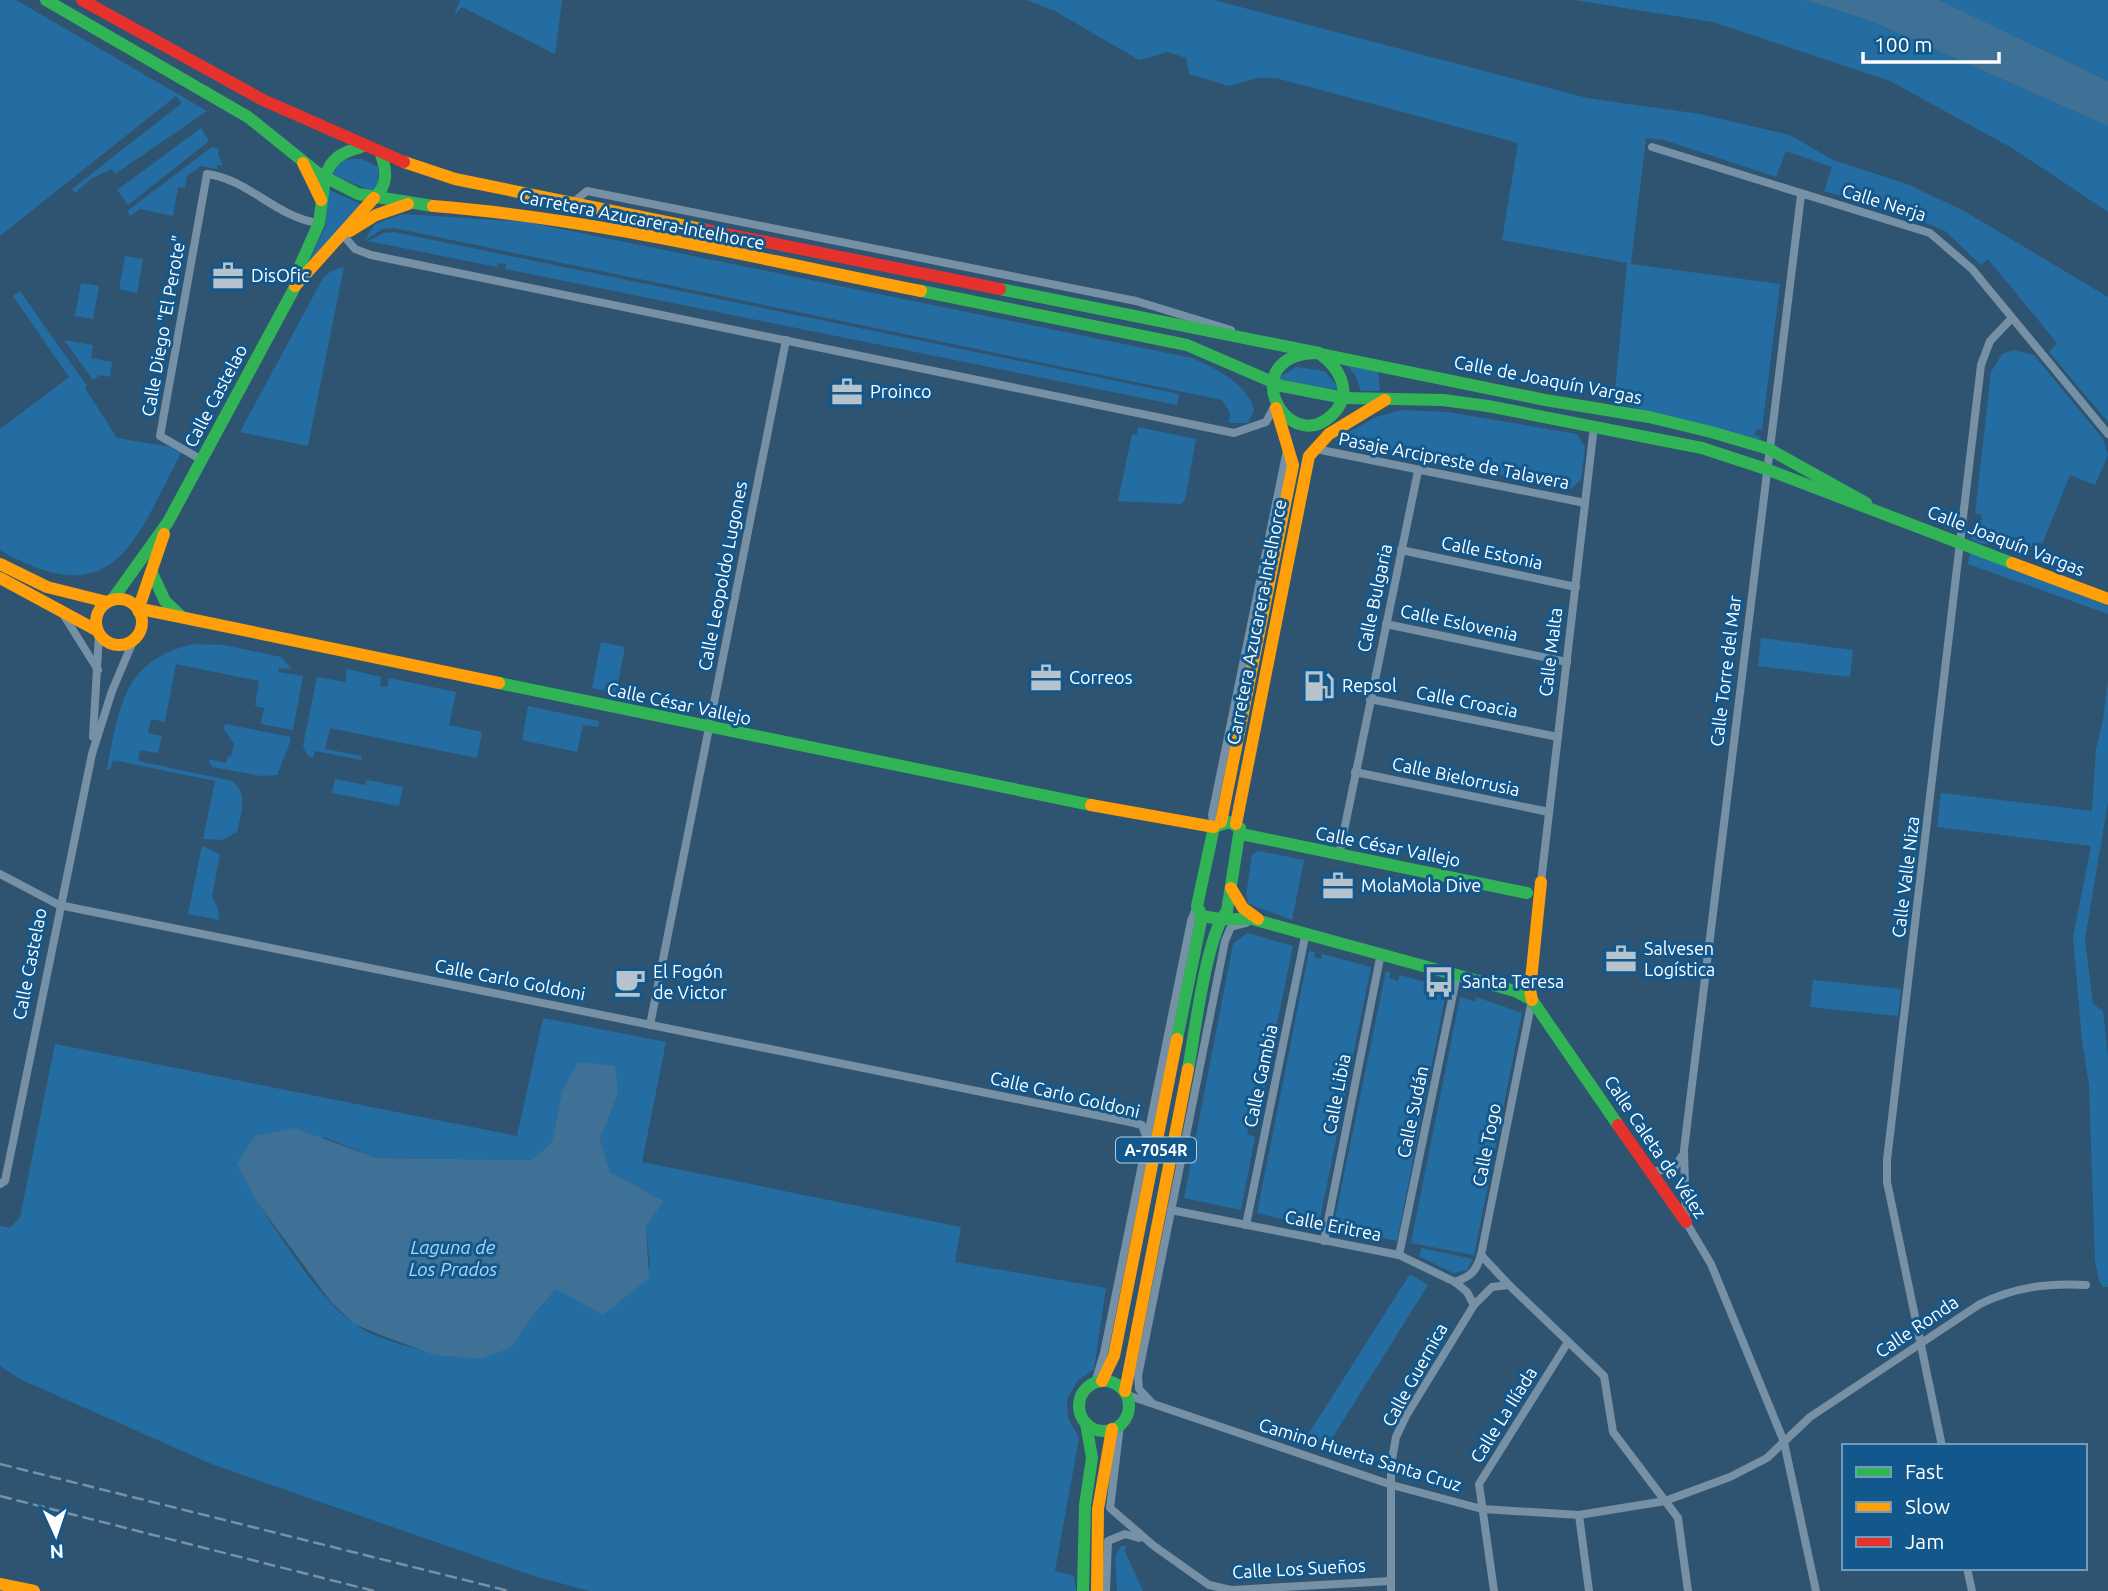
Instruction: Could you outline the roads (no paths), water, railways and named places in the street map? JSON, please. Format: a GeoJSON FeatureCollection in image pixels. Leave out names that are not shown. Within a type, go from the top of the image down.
{"type":"FeatureCollection","features":[{"type":"Feature","properties":{"kind":"main road","name":"Carretera Azucarera-Intelhorce"},"geometry":{"type":"LineString","coordinates":[[46,0],[248,117],[325,178],[374,198],[582,223],[1187,345],[1272,384],[1324,397],[1344,398],[1335,414],[1329,434]]}},
{"type":"Feature","properties":{"kind":"main road","name":"Carretera Azucarera-Intelhorce"},"geometry":{"type":"LineString","coordinates":[[82,0],[247,95],[381,154],[455,178],[571,204],[1319,354]]}},
{"type":"Feature","properties":{"kind":"main road"},"geometry":{"type":"LineString","coordinates":[[325,178],[330,162],[337,155],[361,146]]}},
{"type":"Feature","properties":{"kind":"main road"},"geometry":{"type":"LineString","coordinates":[[374,198],[385,187],[387,176],[381,154]]}},
{"type":"Feature","properties":{"kind":"main road"},"geometry":{"type":"LineString","coordinates":[[303,163],[322,204]]}},
{"type":"Feature","properties":{"kind":"main road","name":"Calle Castelao"},"geometry":{"type":"LineString","coordinates":[[295,286],[299,268],[319,223],[325,178]]}},
{"type":"Feature","properties":{"kind":"main road","name":"Calle Castelao"},"geometry":{"type":"LineString","coordinates":[[109,601],[168,522],[295,286],[374,198]]}},
{"type":"Feature","properties":{"kind":"main road"},"geometry":{"type":"LineString","coordinates":[[343,235],[376,215],[408,204]]}},
{"type":"Feature","properties":{"kind":"main road"},"geometry":{"type":"LineString","coordinates":[[1272,384],[1283,362],[1306,352],[1319,354],[1337,366],[1342,376],[1344,398]]}},
{"type":"Feature","properties":{"kind":"main road","name":"Calle de Joaquín Vargas"},"geometry":{"type":"LineString","coordinates":[[1319,354],[1545,400],[1649,417],[1769,449]]}},
{"type":"Feature","properties":{"kind":"main road","name":"Carretera Azucarera-Intelhorce"},"geometry":{"type":"LineString","coordinates":[[1217,824],[1293,465],[1289,444],[1275,404],[1272,384]]}},
{"type":"Feature","properties":{"kind":"main road","name":"Calle de Joaquín Vargas"},"geometry":{"type":"LineString","coordinates":[[1344,398],[1465,403],[1702,448],[1766,469]]}},
{"type":"Feature","properties":{"kind":"main road","name":"Carretera Azucarera-Intelhorce"},"geometry":{"type":"LineString","coordinates":[[1239,829],[1309,456],[1329,434],[1385,400]]}},
{"type":"Feature","properties":{"kind":"main road"},"geometry":{"type":"LineString","coordinates":[[1275,404],[1292,421],[1303,424],[1314,424],[1335,414]]}},
{"type":"Feature","properties":{"kind":"main road","name":"Calle Joaquín Vargas"},"geometry":{"type":"LineString","coordinates":[[1769,449],[1891,516]]}},
{"type":"Feature","properties":{"kind":"main road","name":"Calle Joaquín Vargas"},"geometry":{"type":"LineString","coordinates":[[1766,469],[1863,508],[1962,542],[2108,598]]}},
{"type":"Feature","properties":{"kind":"main road","name":"Calle Castelao"},"geometry":{"type":"LineString","coordinates":[[138,611],[168,522]]}},
{"type":"Feature","properties":{"kind":"main road"},"geometry":{"type":"LineString","coordinates":[[0,564],[47,587],[109,601],[131,603],[138,611],[141,626],[134,639],[123,644],[112,644],[98,632],[59,609],[0,579]]}},
{"type":"Feature","properties":{"kind":"main road"},"geometry":{"type":"LineString","coordinates":[[152,573],[164,601],[185,619]]}},
{"type":"Feature","properties":{"kind":"main road"},"geometry":{"type":"LineString","coordinates":[[98,632],[98,612],[109,601]]}},
{"type":"Feature","properties":{"kind":"main road","name":"Calle César Vallejo"},"geometry":{"type":"LineString","coordinates":[[138,611],[146,610],[1180,823],[1217,824],[1339,855],[1527,892]]}},
{"type":"Feature","properties":{"kind":"main road","name":"A-7054R"},"geometry":{"type":"LineString","coordinates":[[1083,1591],[1085,1506],[1092,1458],[1086,1423],[1079,1409],[1080,1401],[1083,1393],[1098,1382],[1114,1356],[1217,824]]}},
{"type":"Feature","properties":{"kind":"main road","name":"A-7054R"},"geometry":{"type":"LineString","coordinates":[[1097,1591],[1098,1514],[1104,1459],[1116,1427],[1129,1408],[1126,1393],[1215,939],[1220,919],[1227,911],[1239,829]]}},
{"type":"Feature","properties":{"kind":"main road"},"geometry":{"type":"LineString","coordinates":[[1540,916],[1536,901],[1527,892],[1541,882]]}},
{"type":"Feature","properties":{"kind":"main road","name":"Calle Malta"},"geometry":{"type":"LineString","coordinates":[[1532,1000],[1530,990],[1540,916],[1541,882]]}},
{"type":"Feature","properties":{"kind":"main road"},"geometry":{"type":"LineString","coordinates":[[1231,888],[1243,908],[1261,921]]}},
{"type":"Feature","properties":{"kind":"main road"},"geometry":{"type":"LineString","coordinates":[[1200,911],[1220,919],[1261,921],[1306,932],[1515,992],[1532,1000]]}},
{"type":"Feature","properties":{"kind":"main road","name":"Calle Caleta de Vélez"},"geometry":{"type":"LineString","coordinates":[[1532,1000],[1686,1222]]}},
{"type":"Feature","properties":{"kind":"main road"},"geometry":{"type":"LineString","coordinates":[[1098,1382],[1114,1383],[1126,1393]]}},
{"type":"Feature","properties":{"kind":"main road"},"geometry":{"type":"LineString","coordinates":[[1086,1423],[1098,1430],[1116,1427]]}},
{"type":"Feature","properties":{"kind":"main road"},"geometry":{"type":"LineString","coordinates":[[0,1584],[34,1591]]}},
{"type":"Feature","properties":{"kind":"street","name":"Calle Nerja"},"geometry":{"type":"LineString","coordinates":[[1652,147],[1801,195],[1884,216],[1930,233],[1972,268],[2108,434]]}},
{"type":"Feature","properties":{"kind":"street","name":"Calle Diego \"El Perote\""},"geometry":{"type":"LineString","coordinates":[[202,460],[160,436],[207,174],[223,176],[297,219],[319,223]]}},
{"type":"Feature","properties":{"kind":"street","name":"Calle Torre del Mar"},"geometry":{"type":"LineString","coordinates":[[1686,1222],[1684,1150],[1801,195]]}},
{"type":"Feature","properties":{"kind":"street"},"geometry":{"type":"LineString","coordinates":[[343,235],[355,249],[371,255],[1234,433],[1266,422],[1275,404]]}},
{"type":"Feature","properties":{"kind":"street","name":"Calle Valle Niza"},"geometry":{"type":"LineString","coordinates":[[1942,1444],[1887,1182],[1888,1160],[1981,365],[1990,341],[2012,318]]}},
{"type":"Feature","properties":{"kind":"street","name":"Calle Leopoldo Lugones"},"geometry":{"type":"LineString","coordinates":[[650,1025],[786,340]]}},
{"type":"Feature","properties":{"kind":"street","name":"Calle Malta"},"geometry":{"type":"LineString","coordinates":[[1541,882],[1594,426]]}},
{"type":"Feature","properties":{"kind":"street","name":"Pasaje Arcipreste de Talavera"},"geometry":{"type":"LineString","coordinates":[[1316,449],[1585,503]]}},
{"type":"Feature","properties":{"kind":"street","name":"Calle Bulgaria"},"geometry":{"type":"LineString","coordinates":[[1339,855],[1418,471]]}},
{"type":"Feature","properties":{"kind":"street","name":"Calle Estonia"},"geometry":{"type":"LineString","coordinates":[[1401,550],[1576,587]]}},
{"type":"Feature","properties":{"kind":"street"},"geometry":{"type":"LineString","coordinates":[[59,609],[98,670]]}},
{"type":"Feature","properties":{"kind":"street","name":"Calle Eslovenia"},"geometry":{"type":"LineString","coordinates":[[1386,624],[1567,662]]}},
{"type":"Feature","properties":{"kind":"street","name":"Calle Castelao"},"geometry":{"type":"LineString","coordinates":[[92,754],[98,632]]}},
{"type":"Feature","properties":{"kind":"street","name":"Calle Castelao"},"geometry":{"type":"LineString","coordinates":[[2,1182],[92,754],[112,691],[134,639]]}},
{"type":"Feature","properties":{"kind":"street","name":"Calle Croacia"},"geometry":{"type":"LineString","coordinates":[[1370,699],[1558,737]]}},
{"type":"Feature","properties":{"kind":"street","name":"Calle Bielorrusia"},"geometry":{"type":"LineString","coordinates":[[1355,772],[1549,812]]}},
{"type":"Feature","properties":{"kind":"street","name":"Calle Carlo Goldoni"},"geometry":{"type":"LineString","coordinates":[[0,874],[59,905],[1142,1125],[1148,1142]]}},
{"type":"Feature","properties":{"kind":"street"},"geometry":{"type":"LineString","coordinates":[[1098,1382],[1191,920],[1200,911]]}},
{"type":"Feature","properties":{"kind":"street"},"geometry":{"type":"LineString","coordinates":[[1153,1404],[1139,1389],[1141,1361],[1219,975],[1231,927],[1261,921]]}},
{"type":"Feature","properties":{"kind":"street","name":"Calle Gambia"},"geometry":{"type":"LineString","coordinates":[[1246,1225],[1306,932]]}},
{"type":"Feature","properties":{"kind":"street"},"geometry":{"type":"LineString","coordinates":[[1215,939],[1219,975]]}},
{"type":"Feature","properties":{"kind":"street","name":"Calle Libia"},"geometry":{"type":"LineString","coordinates":[[1324,1241],[1381,953]]}},
{"type":"Feature","properties":{"kind":"street","name":"Calle Sudán"},"geometry":{"type":"LineString","coordinates":[[1399,1255],[1457,975]]}},
{"type":"Feature","properties":{"kind":"street","name":"Calle Togo"},"geometry":{"type":"LineString","coordinates":[[1455,1282],[1470,1276],[1481,1255],[1532,1000]]}},
{"type":"Feature","properties":{"kind":"street"},"geometry":{"type":"LineString","coordinates":[[1651,1172],[1674,1168],[1684,1150]]}},
{"type":"Feature","properties":{"kind":"street","name":"Calle Eritrea"},"geometry":{"type":"LineString","coordinates":[[1171,1210],[1399,1255],[1455,1282],[1467,1292],[1474,1305]]}},
{"type":"Feature","properties":{"kind":"street","name":"Calle Caleta de Vélez"},"geometry":{"type":"LineString","coordinates":[[1686,1222],[1712,1264],[1784,1442],[1816,1591]]}},
{"type":"Feature","properties":{"kind":"street"},"geometry":{"type":"LineString","coordinates":[[1481,1255],[1604,1376],[1613,1432],[1678,1518],[1688,1591]]}},
{"type":"Feature","properties":{"kind":"street","name":"Calle Ronda"},"geometry":{"type":"LineString","coordinates":[[1784,1442],[1810,1418],[1958,1317],[2003,1293],[2046,1283],[2086,1285]]}},
{"type":"Feature","properties":{"kind":"street","name":"Calle Guernica"},"geometry":{"type":"LineString","coordinates":[[1391,1591],[1392,1485],[1396,1437],[1474,1305],[1492,1287],[1509,1285]]}},
{"type":"Feature","properties":{"kind":"street","name":"Calle La Ilíada"},"geometry":{"type":"LineString","coordinates":[[1494,1591],[1479,1484],[1568,1342]]}},
{"type":"Feature","properties":{"kind":"street"},"geometry":{"type":"LineString","coordinates":[[1126,1393],[1141,1361]]}},
{"type":"Feature","properties":{"kind":"street","name":"Camino Huerta Santa Cruz"},"geometry":{"type":"LineString","coordinates":[[1126,1393],[1392,1485],[1482,1509],[1579,1515],[1665,1502],[1730,1477],[1767,1458],[1784,1442]]}},
{"type":"Feature","properties":{"kind":"street","name":"Calle Los Sueños"},"geometry":{"type":"LineString","coordinates":[[1116,1427],[1110,1508],[1154,1546],[1209,1585],[1231,1590],[1308,1589],[1391,1581]]}},
{"type":"Feature","properties":{"kind":"street"},"geometry":{"type":"LineString","coordinates":[[1579,1515],[1589,1591]]}},
{"type":"Feature","properties":{"kind":"street"},"geometry":{"type":"LineString","coordinates":[[1105,1591],[1108,1541],[1125,1534],[1154,1546]]}},
{"type":"Feature","properties":{"kind":"street"},"geometry":{"type":"LineString","coordinates":[[1967,1570],[1972,1591]]}},
{"type":"Feature","properties":{"kind":"water"},"geometry":{"type":"Polygon","coordinates":[[[1805,0],[1939,0],[2108,81],[2108,126],[1868,20],[1805,0]]]}},
{"type":"Feature","properties":{"kind":"water","name":"Laguna de Los Prados"},"geometry":{"type":"Polygon","coordinates":[[[578,1062],[615,1066],[618,1093],[600,1139],[610,1172],[664,1201],[646,1226],[649,1278],[603,1315],[556,1289],[510,1348],[480,1359],[435,1355],[354,1324],[331,1302],[257,1202],[237,1164],[255,1136],[294,1128],[377,1158],[532,1160],[552,1142],[562,1092],[578,1062]]]}},
{"type":"Feature","properties":{"kind":"railway"},"geometry":{"type":"LineString","coordinates":[[0,1464],[509,1591]]}},
{"type":"Feature","properties":{"kind":"railway"},"geometry":{"type":"LineString","coordinates":[[0,1496],[374,1591]]}},
{"type":"Feature","properties":{"kind":"place","name":"DisOfic"},"geometry":{"type":"Point","coordinates":[228,276]}},
{"type":"Feature","properties":{"kind":"place","name":"Proinco"},"geometry":{"type":"Point","coordinates":[847,392]}},
{"type":"Feature","properties":{"kind":"place","name":"Correos"},"geometry":{"type":"Point","coordinates":[1046,678]}},
{"type":"Feature","properties":{"kind":"place","name":"Repsol"},"geometry":{"type":"Point","coordinates":[1319,686]}},
{"type":"Feature","properties":{"kind":"place","name":"MolaMola Dive"},"geometry":{"type":"Point","coordinates":[1338,886]}},
{"type":"Feature","properties":{"kind":"place","name":"Salvesen Logística"},"geometry":{"type":"Point","coordinates":[1621,959]}},
{"type":"Feature","properties":{"kind":"place","name":"El Fogón de Victor"},"geometry":{"type":"Point","coordinates":[630,982]}},
{"type":"Feature","properties":{"kind":"place","name":"Santa Teresa"},"geometry":{"type":"Point","coordinates":[1439,982]}}]}
